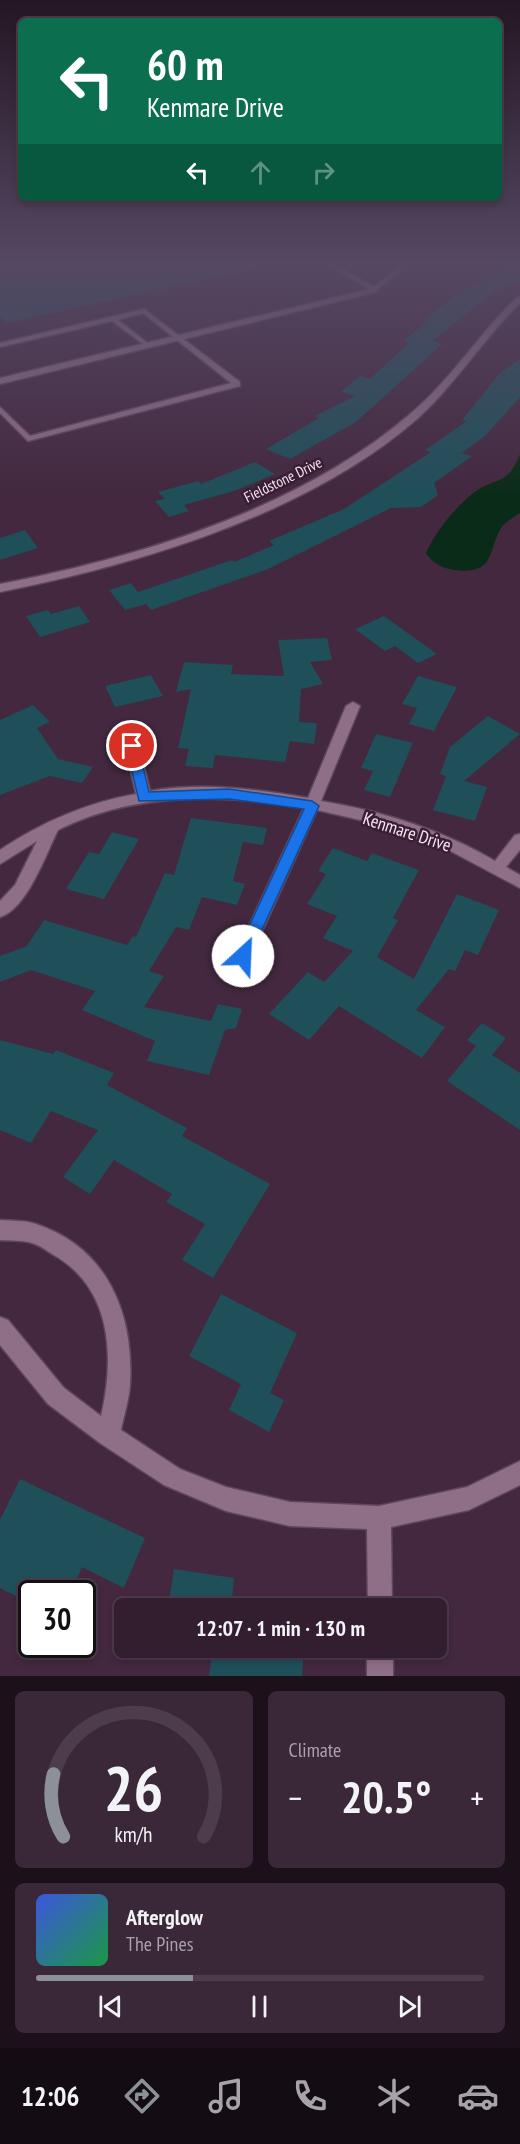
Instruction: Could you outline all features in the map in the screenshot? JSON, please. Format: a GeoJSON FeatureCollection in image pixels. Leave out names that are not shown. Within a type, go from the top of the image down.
{"type":"FeatureCollection","features":[{"type":"Feature","properties":{"kind":"street"},"geometry":{"type":"LineString","coordinates":[[0,381],[169,339]]}},
{"type":"Feature","properties":{"kind":"street","name":"Fieldstone Drive"},"geometry":{"type":"LineString","coordinates":[[0,588],[92,567],[177,540],[273,502],[341,468],[412,418],[484,339]]}},
{"type":"Feature","properties":{"kind":"street"},"geometry":{"type":"LineString","coordinates":[[243,956],[312,806],[353,706]]}},
{"type":"Feature","properties":{"kind":"street"},"geometry":{"type":"LineString","coordinates":[[132,746],[144,798]]}},
{"type":"Feature","properties":{"kind":"street","name":"Kenmare Drive"},"geometry":{"type":"LineString","coordinates":[[0,858],[52,826],[114,803],[186,794],[229,794],[312,806],[390,822],[451,844],[520,882]]}},
{"type":"Feature","properties":{"kind":"street"},"geometry":{"type":"LineString","coordinates":[[0,911],[21,890],[52,826]]}},
{"type":"Feature","properties":{"kind":"street"},"geometry":{"type":"LineString","coordinates":[[496,870],[520,839]]}},
{"type":"Feature","properties":{"kind":"street"},"geometry":{"type":"LineString","coordinates":[[0,1230],[34,1233],[74,1255],[98,1280],[114,1318],[119,1356],[119,1387],[108,1435]]}},
{"type":"Feature","properties":{"kind":"street"},"geometry":{"type":"LineString","coordinates":[[0,1328],[56,1396],[108,1435],[172,1477],[226,1499],[290,1514],[379,1518],[470,1498],[520,1473]]}},
{"type":"Feature","properties":{"kind":"street"},"geometry":{"type":"LineString","coordinates":[[379,1518],[380,1598]]}},
{"type":"Feature","properties":{"kind":"street"},"geometry":{"type":"LineString","coordinates":[[380,1658],[381,1676]]}},
{"type":"Feature","properties":{"kind":"lane"},"geometry":{"type":"LineString","coordinates":[[0,345],[25,339]]}},
{"type":"Feature","properties":{"kind":"lane"},"geometry":{"type":"LineString","coordinates":[[139,339],[147,345]]}},
{"type":"Feature","properties":{"kind":"lane"},"geometry":{"type":"LineString","coordinates":[[0,409],[28,439],[237,384],[181,339]]}},
{"type":"Feature","properties":{"kind":"shaded area"},"geometry":{"type":"Polygon","coordinates":[[[520,454],[520,513],[501,528],[491,554],[483,566],[467,571],[454,570],[441,566],[428,557],[426,553],[435,537],[458,507],[472,494],[505,477],[515,465],[520,454]]]}},
{"type":"Feature","properties":{"kind":"building"},"geometry":{"type":"Polygon","coordinates":[[[434,339],[432,341],[442,344],[356,422],[290,459],[266,449],[319,418],[315,416],[355,396],[341,392],[360,376],[370,379],[409,343],[403,341],[434,339]]]}},
{"type":"Feature","properties":{"kind":"building"},"geometry":{"type":"Polygon","coordinates":[[[520,359],[520,397],[485,436],[462,453],[472,456],[434,483],[438,495],[421,507],[391,508],[268,569],[151,610],[146,604],[125,610],[109,590],[131,583],[138,592],[232,560],[234,562],[274,545],[269,541],[344,509],[431,452],[425,450],[467,421],[462,420],[500,373],[520,359]]]}},
{"type":"Feature","properties":{"kind":"building"},"geometry":{"type":"Polygon","coordinates":[[[255,462],[275,474],[234,491],[184,505],[189,511],[169,517],[155,501],[165,499],[158,492],[198,481],[201,484],[255,462]]]}},
{"type":"Feature","properties":{"kind":"building"},"geometry":{"type":"Polygon","coordinates":[[[25,530],[38,548],[0,560],[0,538],[25,530]]]}},
{"type":"Feature","properties":{"kind":"building"},"geometry":{"type":"Polygon","coordinates":[[[79,606],[90,622],[40,637],[26,616],[48,610],[51,614],[79,606]]]}},
{"type":"Feature","properties":{"kind":"building"},"geometry":{"type":"Polygon","coordinates":[[[384,616],[437,654],[418,663],[395,646],[385,651],[355,629],[384,616]]]}},
{"type":"Feature","properties":{"kind":"building"},"geometry":{"type":"Polygon","coordinates":[[[327,638],[332,660],[310,662],[323,684],[301,689],[299,722],[317,723],[314,744],[290,741],[285,762],[215,755],[213,768],[185,766],[189,749],[178,748],[191,689],[176,692],[184,662],[233,665],[231,674],[284,676],[278,640],[327,638]]]}},
{"type":"Feature","properties":{"kind":"building"},"geometry":{"type":"Polygon","coordinates":[[[151,675],[163,696],[115,707],[105,686],[151,675]]]}},
{"type":"Feature","properties":{"kind":"building"},"geometry":{"type":"Polygon","coordinates":[[[418,676],[457,687],[434,731],[409,724],[417,708],[402,704],[418,676]]]}},
{"type":"Feature","properties":{"kind":"building"},"geometry":{"type":"Polygon","coordinates":[[[33,705],[50,722],[37,728],[58,759],[93,767],[82,783],[50,776],[0,795],[0,720],[33,705]]]}},
{"type":"Feature","properties":{"kind":"building"},"geometry":{"type":"Polygon","coordinates":[[[488,716],[520,734],[464,781],[487,787],[475,821],[433,810],[446,776],[440,774],[450,747],[488,716]]]}},
{"type":"Feature","properties":{"kind":"building"},"geometry":{"type":"Polygon","coordinates":[[[376,734],[413,743],[390,797],[364,790],[373,771],[361,768],[376,734]]]}},
{"type":"Feature","properties":{"kind":"building"},"geometry":{"type":"Polygon","coordinates":[[[191,818],[267,828],[263,845],[243,842],[233,881],[245,884],[237,905],[202,897],[189,930],[176,927],[149,971],[164,976],[144,1007],[211,1021],[218,1004],[242,1009],[236,1028],[225,1030],[209,1075],[147,1061],[155,1041],[82,1010],[95,991],[31,970],[0,982],[0,956],[27,946],[44,920],[127,945],[133,936],[136,937],[165,873],[174,875],[191,818]]]}},
{"type":"Feature","properties":{"kind":"building"},"geometry":{"type":"Polygon","coordinates":[[[112,832],[139,839],[104,899],[66,889],[89,852],[99,854],[112,832]]]}},
{"type":"Feature","properties":{"kind":"building"},"geometry":{"type":"Polygon","coordinates":[[[333,848],[367,861],[372,853],[419,870],[393,918],[398,920],[377,957],[414,979],[457,894],[499,910],[478,955],[465,950],[455,971],[449,969],[416,1010],[445,1027],[422,1058],[339,1006],[309,1040],[269,1014],[308,972],[324,982],[353,951],[323,938],[337,916],[307,904],[326,874],[318,871],[333,848]]]}},
{"type":"Feature","properties":{"kind":"building"},"geometry":{"type":"Polygon","coordinates":[[[482,1023],[506,1038],[492,1055],[520,1073],[520,1130],[447,1081],[476,1046],[467,1040],[482,1023]]]}},
{"type":"Feature","properties":{"kind":"building"},"geometry":{"type":"Polygon","coordinates":[[[0,1040],[53,1054],[56,1050],[114,1073],[107,1085],[187,1128],[182,1136],[270,1184],[213,1278],[182,1260],[205,1224],[166,1202],[172,1194],[114,1160],[90,1194],[63,1177],[98,1130],[51,1111],[31,1143],[0,1130],[0,1040]]]}},
{"type":"Feature","properties":{"kind":"building"},"geometry":{"type":"Polygon","coordinates":[[[221,1294],[297,1333],[270,1393],[284,1400],[269,1432],[229,1410],[241,1384],[189,1356],[221,1294]]]}},
{"type":"Feature","properties":{"kind":"building"},"geometry":{"type":"Polygon","coordinates":[[[20,1479],[145,1538],[124,1588],[82,1567],[76,1580],[18,1580],[18,1597],[0,1588],[0,1520],[20,1479]]]}},
{"type":"Feature","properties":{"kind":"building"},"geometry":{"type":"Polygon","coordinates":[[[174,1569],[234,1578],[232,1598],[170,1598],[174,1569]]]}},
{"type":"Feature","properties":{"kind":"building"},"geometry":{"type":"Polygon","coordinates":[[[211,1658],[303,1658],[302,1676],[209,1676],[211,1658]]]}},
{"type":"Feature","properties":{"kind":"route"},"geometry":{"type":"LineString","coordinates":[[132,746],[144,798],[186,794],[229,794],[312,806],[243,956]]}}]}
